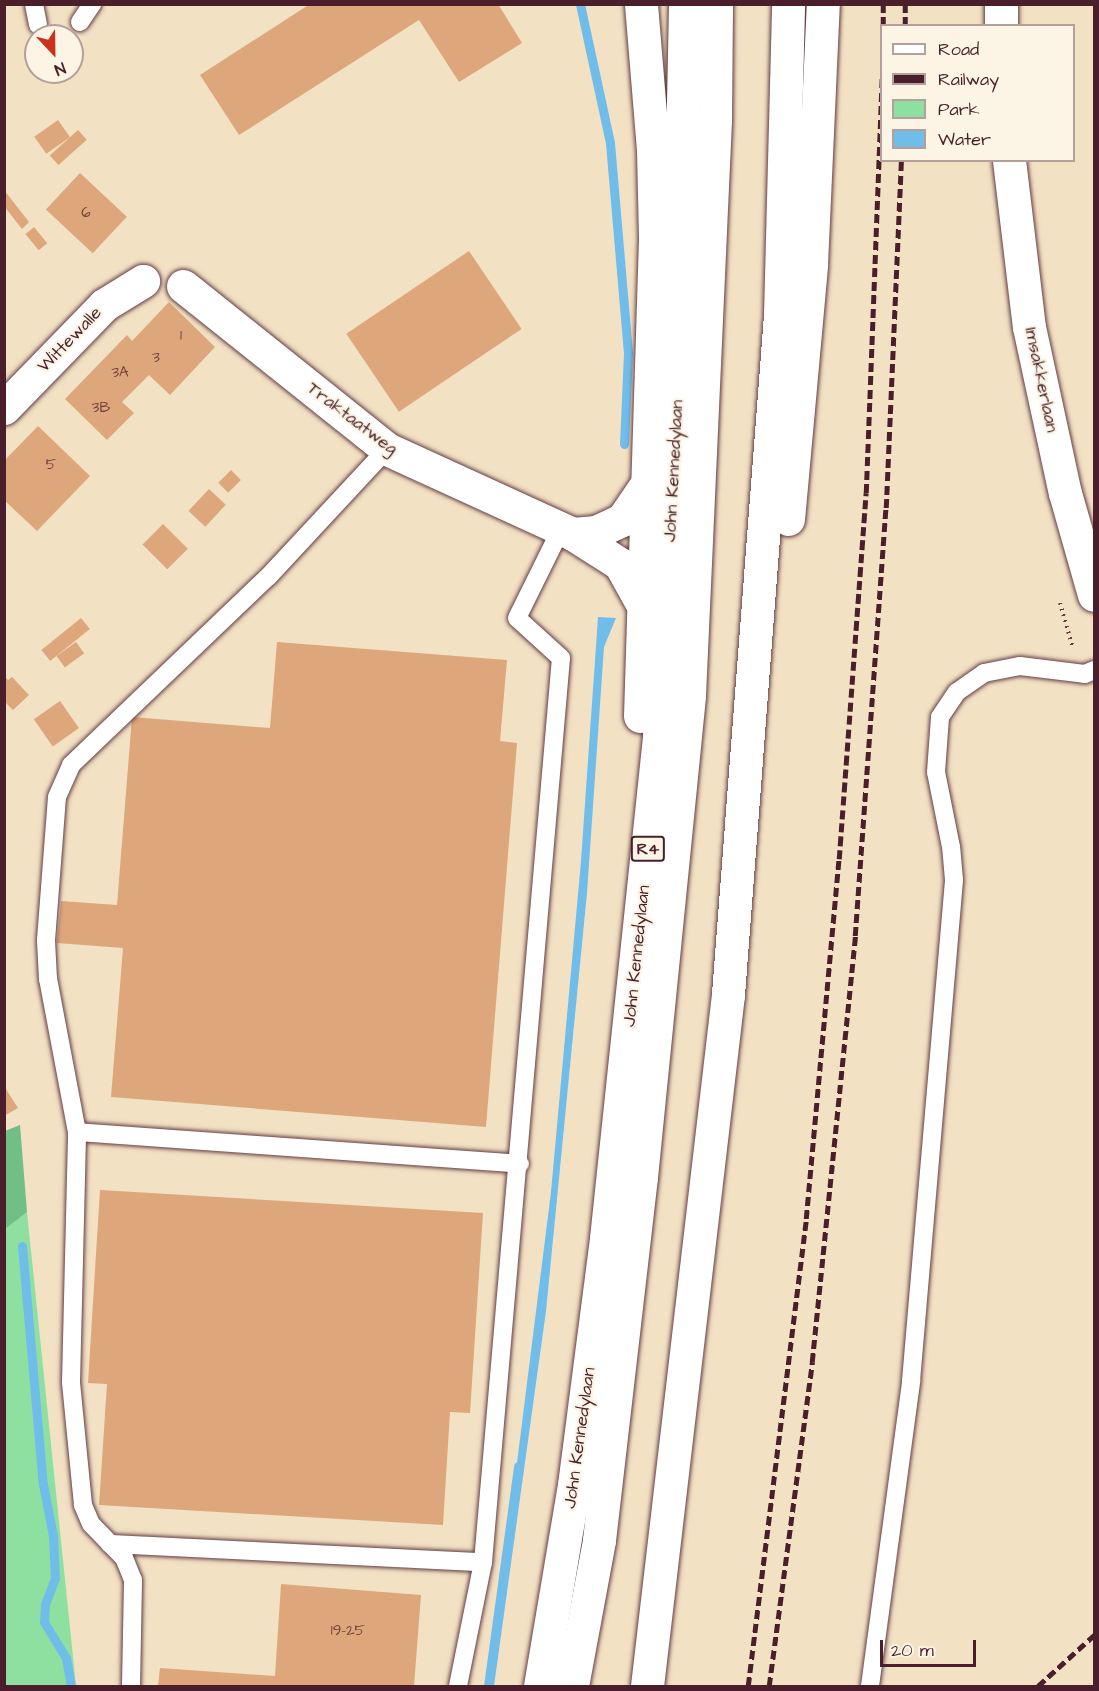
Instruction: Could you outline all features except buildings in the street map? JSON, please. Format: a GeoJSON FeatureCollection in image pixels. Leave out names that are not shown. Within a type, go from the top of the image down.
{"type":"FeatureCollection","features":[{"type":"Feature","properties":{"kind":"main road"},"geometry":{"type":"LineString","coordinates":[[641,4],[653,150],[655,238],[639,713],[655,785]]}},
{"type":"Feature","properties":{"kind":"main road","name":"John Kennedylaan"},"geometry":{"type":"LineString","coordinates":[[540,1686],[574,1485],[606,1238],[655,785],[676,436],[685,4]]}},
{"type":"Feature","properties":{"kind":"main road","name":"John Kennedylaan"},"geometry":{"type":"LineString","coordinates":[[572,1686],[599,1540],[644,1153],[687,718],[715,120],[716,4]]}},
{"type":"Feature","properties":{"kind":"main road"},"geometry":{"type":"LineString","coordinates":[[647,1686],[728,994],[780,315],[788,4]]}},
{"type":"Feature","properties":{"kind":"main road"},"geometry":{"type":"LineString","coordinates":[[728,994],[754,857],[802,380],[823,4]]}},
{"type":"Feature","properties":{"kind":"main road"},"geometry":{"type":"LineString","coordinates":[[1001,4],[1001,24]]}},
{"type":"Feature","properties":{"kind":"main road","name":"Imsakkerlaan"},"geometry":{"type":"LineString","coordinates":[[1009,162],[1029,327],[1065,492],[1095,595]]}},
{"type":"Feature","properties":{"kind":"main road","name":"Wittewalle"},"geometry":{"type":"LineString","coordinates":[[4,408],[105,304],[143,281]]}},
{"type":"Feature","properties":{"kind":"main road","name":"Traktaatweg"},"geometry":{"type":"LineString","coordinates":[[183,286],[387,449],[567,532],[620,564],[642,603]]}},
{"type":"Feature","properties":{"kind":"main road"},"geometry":{"type":"LineString","coordinates":[[567,532],[596,532],[622,520],[646,485]]}},
{"type":"Feature","properties":{"kind":"lane"},"geometry":{"type":"LineString","coordinates":[[34,4],[38,24]]}},
{"type":"Feature","properties":{"kind":"lane"},"geometry":{"type":"LineString","coordinates":[[80,22],[92,4]]}},
{"type":"Feature","properties":{"kind":"lane"},"geometry":{"type":"LineString","coordinates":[[131,1686],[133,1580],[124,1558],[91,1524],[83,1505],[71,1382],[77,1132],[48,980],[46,940],[57,797],[71,765],[268,577],[387,449]]}},
{"type":"Feature","properties":{"kind":"lane"},"geometry":{"type":"LineString","coordinates":[[458,1686],[483,1562],[520,1164],[561,658],[517,618],[567,532]]}},
{"type":"Feature","properties":{"kind":"lane"},"geometry":{"type":"LineString","coordinates":[[870,1686],[911,1381],[954,880],[951,847],[936,772],[940,717],[957,692],[984,673],[1020,666],[1085,674],[1095,670]]}},
{"type":"Feature","properties":{"kind":"lane"},"geometry":{"type":"LineString","coordinates":[[77,1132],[520,1164]]}},
{"type":"Feature","properties":{"kind":"lane"},"geometry":{"type":"LineString","coordinates":[[110,1544],[483,1562]]}},
{"type":"Feature","properties":{"kind":"green space"},"geometry":{"type":"Polygon","coordinates":[[[20,1125],[27,1212],[5,1229],[5,1131],[20,1125]]]}},
{"type":"Feature","properties":{"kind":"green space"},"geometry":{"type":"Polygon","coordinates":[[[27,1212],[76,1686],[5,1686],[4,1229],[27,1212]]]}},
{"type":"Feature","properties":{"kind":"water"},"geometry":{"type":"Polygon","coordinates":[[[598,617],[616,618],[604,647],[587,893],[546,1311],[494,1686],[489,1686],[551,1192],[581,861],[598,617]]]}},
{"type":"Feature","properties":{"kind":"waterway"},"geometry":{"type":"LineString","coordinates":[[580,4],[610,143],[628,353],[624,444]]}},
{"type":"Feature","properties":{"kind":"waterway"},"geometry":{"type":"LineString","coordinates":[[22,1246],[43,1484],[53,1536],[55,1578],[45,1604],[44,1622],[66,1658],[71,1686]]}},
{"type":"Feature","properties":{"kind":"waterway"},"geometry":{"type":"LineString","coordinates":[[488,1686],[518,1466]]}},
{"type":"Feature","properties":{"kind":"railway"},"geometry":{"type":"LineString","coordinates":[[883,4],[883,24]]}},
{"type":"Feature","properties":{"kind":"railway"},"geometry":{"type":"LineString","coordinates":[[905,4],[905,24]]}},
{"type":"Feature","properties":{"kind":"railway"},"geometry":{"type":"LineString","coordinates":[[748,1686],[806,1219],[839,859],[866,493],[880,127]]}},
{"type":"Feature","properties":{"kind":"railway"},"geometry":{"type":"LineString","coordinates":[[769,1686],[812,1362],[855,936],[886,508],[901,162]]}},
{"type":"Feature","properties":{"kind":"railway"},"geometry":{"type":"LineString","coordinates":[[1038,1686],[1094,1635]]}}]}
